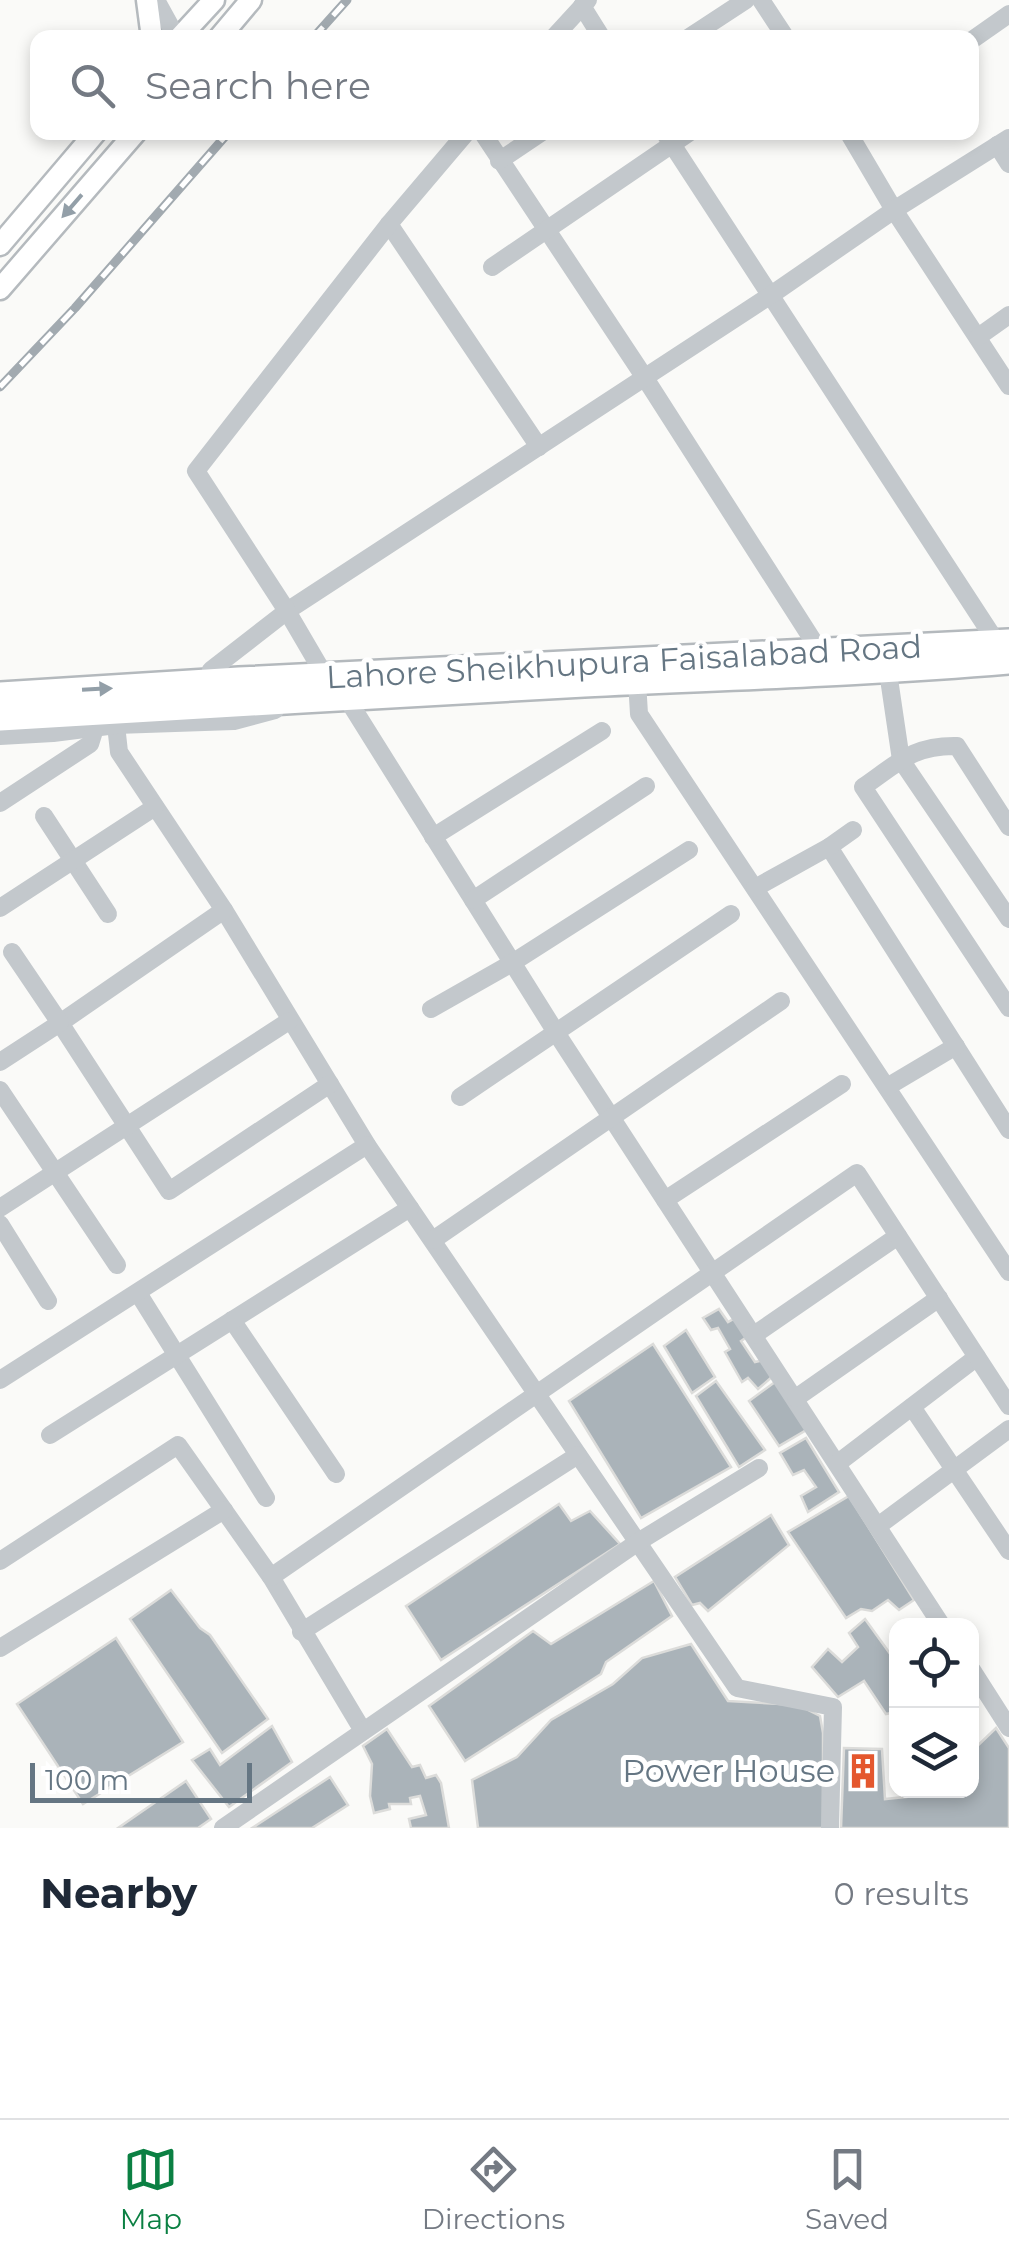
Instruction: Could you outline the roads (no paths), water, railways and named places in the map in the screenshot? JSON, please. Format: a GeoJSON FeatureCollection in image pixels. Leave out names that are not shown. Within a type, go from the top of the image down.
{"type":"FeatureCollection","features":[{"type":"Feature","properties":{"kind":"highway","name":"Lahore Sheikhupura Faisalabad Road"},"geometry":{"type":"LineString","coordinates":[[0,695],[238,680],[322,687],[821,653],[1005,649]]}},
{"type":"Feature","properties":{"kind":"highway","name":"Lahore Sheikhupura Faisalabad Road"},"geometry":{"type":"LineString","coordinates":[[0,718],[263,704],[322,687],[346,697],[888,672],[1005,649]]}},
{"type":"Feature","properties":{"kind":"main road"},"geometry":{"type":"LineString","coordinates":[[147,0],[151,30]]}},
{"type":"Feature","properties":{"kind":"main road"},"geometry":{"type":"LineString","coordinates":[[189,0],[214,0]]}},
{"type":"Feature","properties":{"kind":"main road"},"geometry":{"type":"LineString","coordinates":[[186,30],[214,0]]}},
{"type":"Feature","properties":{"kind":"main road"},"geometry":{"type":"LineString","coordinates":[[225,30],[251,0]]}},
{"type":"Feature","properties":{"kind":"main road"},"geometry":{"type":"LineString","coordinates":[[0,246],[89,140]]}},
{"type":"Feature","properties":{"kind":"main road"},"geometry":{"type":"LineString","coordinates":[[0,289],[129,140]]}},
{"type":"Feature","properties":{"kind":"street"},"geometry":{"type":"LineString","coordinates":[[156,0],[173,30]]}},
{"type":"Feature","properties":{"kind":"street"},"geometry":{"type":"LineString","coordinates":[[700,30],[746,0]]}},
{"type":"Feature","properties":{"kind":"street"},"geometry":{"type":"LineString","coordinates":[[761,0],[781,30]]}},
{"type":"Feature","properties":{"kind":"street"},"geometry":{"type":"LineString","coordinates":[[561,30],[585,3],[598,30]]}},
{"type":"Feature","properties":{"kind":"street"},"geometry":{"type":"LineString","coordinates":[[979,35],[1009,14]]}},
{"type":"Feature","properties":{"kind":"street"},"geometry":{"type":"LineString","coordinates":[[0,736],[116,725],[234,721],[322,687],[288,612],[196,471],[389,224],[461,140]]}},
{"type":"Feature","properties":{"kind":"street"},"geometry":{"type":"LineString","coordinates":[[487,140],[821,653]]}},
{"type":"Feature","properties":{"kind":"street"},"geometry":{"type":"LineString","coordinates":[[500,160],[530,140]]}},
{"type":"Feature","properties":{"kind":"street"},"geometry":{"type":"LineString","coordinates":[[492,267],[665,140]]}},
{"type":"Feature","properties":{"kind":"street"},"geometry":{"type":"LineString","coordinates":[[669,140],[1005,649]]}},
{"type":"Feature","properties":{"kind":"street"},"geometry":{"type":"LineString","coordinates":[[853,140],[1009,386]]}},
{"type":"Feature","properties":{"kind":"street"},"geometry":{"type":"LineString","coordinates":[[211,670],[288,612],[894,210],[1003,142],[1009,164]]}},
{"type":"Feature","properties":{"kind":"street"},"geometry":{"type":"LineString","coordinates":[[389,224],[539,448]]}},
{"type":"Feature","properties":{"kind":"street"},"geometry":{"type":"LineString","coordinates":[[978,337],[1009,315]]}},
{"type":"Feature","properties":{"kind":"street"},"geometry":{"type":"LineString","coordinates":[[888,672],[901,760],[1009,920]]}},
{"type":"Feature","properties":{"kind":"street"},"geometry":{"type":"LineString","coordinates":[[637,682],[639,714],[1009,1272]]}},
{"type":"Feature","properties":{"kind":"street"},"geometry":{"type":"LineString","coordinates":[[346,697],[556,1034],[937,1618]]}},
{"type":"Feature","properties":{"kind":"street"},"geometry":{"type":"LineString","coordinates":[[116,725],[119,752],[224,910],[367,1144],[737,1688],[833,1707],[830,1828]]}},
{"type":"Feature","properties":{"kind":"street"},"geometry":{"type":"LineString","coordinates":[[0,803],[90,744],[95,728]]}},
{"type":"Feature","properties":{"kind":"street"},"geometry":{"type":"LineString","coordinates":[[433,837],[602,731]]}},
{"type":"Feature","properties":{"kind":"street"},"geometry":{"type":"LineString","coordinates":[[1009,827],[957,746],[928,746],[863,787],[1009,1008]]}},
{"type":"Feature","properties":{"kind":"street"},"geometry":{"type":"LineString","coordinates":[[473,900],[646,786]]}},
{"type":"Feature","properties":{"kind":"street"},"geometry":{"type":"LineString","coordinates":[[0,908],[155,806]]}},
{"type":"Feature","properties":{"kind":"street"},"geometry":{"type":"LineString","coordinates":[[44,816],[108,914]]}},
{"type":"Feature","properties":{"kind":"street"},"geometry":{"type":"LineString","coordinates":[[755,888],[853,830]]}},
{"type":"Feature","properties":{"kind":"street"},"geometry":{"type":"LineString","coordinates":[[829,847],[1009,1130]]}},
{"type":"Feature","properties":{"kind":"street"},"geometry":{"type":"LineString","coordinates":[[431,1009],[512,963],[690,850]]}},
{"type":"Feature","properties":{"kind":"street"},"geometry":{"type":"LineString","coordinates":[[0,1062],[224,910]]}},
{"type":"Feature","properties":{"kind":"street"},"geometry":{"type":"LineString","coordinates":[[460,1097],[731,914]]}},
{"type":"Feature","properties":{"kind":"street"},"geometry":{"type":"LineString","coordinates":[[12,952],[169,1190],[330,1084]]}},
{"type":"Feature","properties":{"kind":"street"},"geometry":{"type":"LineString","coordinates":[[433,1240],[782,1001]]}},
{"type":"Feature","properties":{"kind":"street"},"geometry":{"type":"LineString","coordinates":[[0,1208],[289,1021]]}},
{"type":"Feature","properties":{"kind":"street"},"geometry":{"type":"LineString","coordinates":[[887,1087],[956,1046]]}},
{"type":"Feature","properties":{"kind":"street"},"geometry":{"type":"LineString","coordinates":[[665,1200],[842,1084]]}},
{"type":"Feature","properties":{"kind":"street"},"geometry":{"type":"LineString","coordinates":[[0,1090],[117,1265]]}},
{"type":"Feature","properties":{"kind":"street"},"geometry":{"type":"LineString","coordinates":[[0,1380],[367,1144]]}},
{"type":"Feature","properties":{"kind":"street"},"geometry":{"type":"LineString","coordinates":[[271,1577],[857,1172],[1009,1406]]}},
{"type":"Feature","properties":{"kind":"street"},"geometry":{"type":"LineString","coordinates":[[50,1435],[410,1208]]}},
{"type":"Feature","properties":{"kind":"street"},"geometry":{"type":"LineString","coordinates":[[0,1224],[48,1300]]}},
{"type":"Feature","properties":{"kind":"street"},"geometry":{"type":"LineString","coordinates":[[754,1335],[898,1236]]}},
{"type":"Feature","properties":{"kind":"street"},"geometry":{"type":"LineString","coordinates":[[138,1294],[266,1498]]}},
{"type":"Feature","properties":{"kind":"street"},"geometry":{"type":"LineString","coordinates":[[796,1398],[939,1298]]}},
{"type":"Feature","properties":{"kind":"street"},"geometry":{"type":"LineString","coordinates":[[232,1320],[336,1474]]}},
{"type":"Feature","properties":{"kind":"street"},"geometry":{"type":"LineString","coordinates":[[838,1464],[977,1357]]}},
{"type":"Feature","properties":{"kind":"street"},"geometry":{"type":"LineString","coordinates":[[912,1407],[1009,1551]]}},
{"type":"Feature","properties":{"kind":"street"},"geometry":{"type":"LineString","coordinates":[[878,1526],[1009,1429]]}},
{"type":"Feature","properties":{"kind":"street"},"geometry":{"type":"LineString","coordinates":[[0,1561],[178,1445],[271,1577],[364,1731]]}},
{"type":"Feature","properties":{"kind":"street"},"geometry":{"type":"LineString","coordinates":[[301,1632],[578,1454]]}},
{"type":"Feature","properties":{"kind":"street"},"geometry":{"type":"LineString","coordinates":[[222,1828],[638,1542],[759,1468]]}},
{"type":"Feature","properties":{"kind":"street"},"geometry":{"type":"LineString","coordinates":[[0,1648],[224,1510]]}},
{"type":"Feature","properties":{"kind":"street"},"geometry":{"type":"LineString","coordinates":[[979,1681],[1009,1728]]}},
{"type":"Feature","properties":{"kind":"railway"},"geometry":{"type":"LineString","coordinates":[[320,30],[347,0]]}},
{"type":"Feature","properties":{"kind":"railway"},"geometry":{"type":"LineString","coordinates":[[0,387],[222,140]]}},
{"type":"Feature","properties":{"kind":"place","name":"Power House"},"geometry":{"type":"Point","coordinates":[863,1771]}}]}
